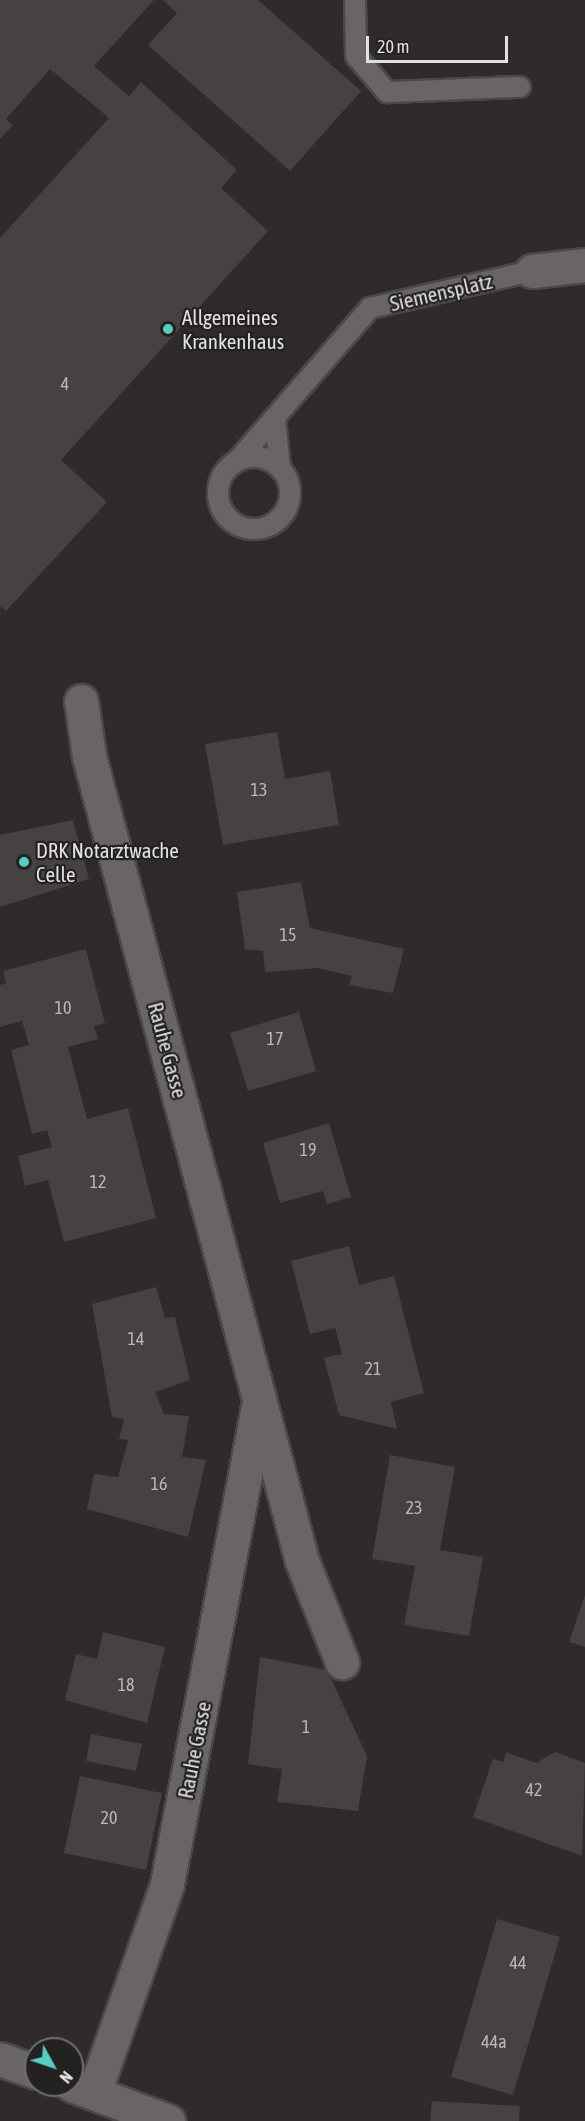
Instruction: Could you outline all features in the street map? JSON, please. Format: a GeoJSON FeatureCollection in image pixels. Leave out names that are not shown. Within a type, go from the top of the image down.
{"type":"FeatureCollection","features":[{"type":"Feature","properties":{"kind":"street","name":"Siemensplatz"},"geometry":{"type":"LineString","coordinates":[[532,271],[585,265]]}},
{"type":"Feature","properties":{"kind":"street","name":"Rauhe Gasse"},"geometry":{"type":"LineString","coordinates":[[81,701],[89,756],[302,1561],[342,1662]]}},
{"type":"Feature","properties":{"kind":"street","name":"Rauhe Gasse"},"geometry":{"type":"LineString","coordinates":[[84,2087],[167,1884],[259,1397]]}},
{"type":"Feature","properties":{"kind":"street"},"geometry":{"type":"LineString","coordinates":[[0,2059],[24,2068]]}},
{"type":"Feature","properties":{"kind":"street"},"geometry":{"type":"LineString","coordinates":[[84,2089],[168,2121]]}},
{"type":"Feature","properties":{"kind":"lane"},"geometry":{"type":"LineString","coordinates":[[355,0],[356,56],[387,92],[520,87]]}},
{"type":"Feature","properties":{"kind":"lane","name":"Siemensplatz"},"geometry":{"type":"LineString","coordinates":[[275,419],[280,468],[290,489],[285,511],[277,520],[255,529],[233,521],[219,501],[221,479],[370,308],[532,271]]}},
{"type":"Feature","properties":{"kind":"lane"},"geometry":{"type":"LineString","coordinates":[[237,461],[260,457],[280,468]]}},
{"type":"Feature","properties":{"kind":"building"},"geometry":{"type":"Polygon","coordinates":[[[0,0],[154,0],[94,66],[129,96],[141,82],[237,170],[221,188],[268,231],[61,460],[107,502],[6,611],[0,606],[0,238],[109,118],[50,69],[6,119],[13,125],[0,139],[0,0]]]}},
{"type":"Feature","properties":{"kind":"building"},"geometry":{"type":"Polygon","coordinates":[[[163,0],[258,0],[361,91],[290,171],[148,45],[177,13],[163,0]]]}},
{"type":"Feature","properties":{"kind":"building"},"geometry":{"type":"Polygon","coordinates":[[[277,732],[285,779],[330,771],[339,825],[223,845],[205,744],[277,732]]]}},
{"type":"Feature","properties":{"kind":"building"},"geometry":{"type":"Polygon","coordinates":[[[73,820],[89,879],[0,907],[0,835],[73,820]]]}},
{"type":"Feature","properties":{"kind":"building"},"geometry":{"type":"Polygon","coordinates":[[[301,882],[310,928],[404,949],[393,993],[349,985],[352,976],[318,968],[265,972],[263,951],[245,949],[237,892],[301,882]]]}},
{"type":"Feature","properties":{"kind":"building"},"geometry":{"type":"Polygon","coordinates":[[[86,949],[105,1023],[94,1026],[98,1039],[68,1047],[87,1119],[128,1108],[156,1218],[64,1242],[48,1180],[25,1186],[18,1156],[52,1147],[47,1130],[32,1134],[11,1050],[29,1045],[22,1021],[0,1027],[0,985],[6,983],[3,971],[86,949]]]}},
{"type":"Feature","properties":{"kind":"building"},"geometry":{"type":"Polygon","coordinates":[[[299,1012],[316,1071],[248,1091],[230,1033],[299,1012]]]}},
{"type":"Feature","properties":{"kind":"building"},"geometry":{"type":"Polygon","coordinates":[[[329,1123],[351,1197],[327,1204],[323,1191],[280,1203],[263,1143],[329,1123]]]}},
{"type":"Feature","properties":{"kind":"building"},"geometry":{"type":"Polygon","coordinates":[[[349,1246],[359,1285],[394,1276],[424,1393],[391,1402],[397,1429],[339,1415],[324,1358],[342,1354],[335,1328],[310,1334],[291,1261],[349,1246]]]}},
{"type":"Feature","properties":{"kind":"building"},"geometry":{"type":"Polygon","coordinates":[[[156,1287],[165,1318],[175,1317],[190,1380],[155,1392],[164,1414],[189,1416],[182,1457],[206,1460],[188,1537],[87,1509],[94,1474],[118,1477],[128,1440],[119,1439],[124,1419],[112,1417],[92,1304],[156,1287]]]}},
{"type":"Feature","properties":{"kind":"building"},"geometry":{"type":"Polygon","coordinates":[[[390,1455],[455,1467],[440,1550],[483,1557],[469,1636],[404,1625],[415,1566],[372,1559],[390,1455]]]}},
{"type":"Feature","properties":{"kind":"building"},"geometry":{"type":"Polygon","coordinates":[[[585,1595],[585,1647],[569,1642],[585,1595]]]}},
{"type":"Feature","properties":{"kind":"building"},"geometry":{"type":"Polygon","coordinates":[[[103,1632],[165,1647],[147,1723],[65,1700],[76,1654],[97,1659],[103,1632]]]}},
{"type":"Feature","properties":{"kind":"building"},"geometry":{"type":"Polygon","coordinates":[[[260,1657],[327,1670],[367,1756],[358,1811],[277,1802],[282,1769],[248,1764],[260,1657]]]}},
{"type":"Feature","properties":{"kind":"building"},"geometry":{"type":"Polygon","coordinates":[[[91,1734],[142,1744],[136,1771],[86,1761],[91,1734]]]}},
{"type":"Feature","properties":{"kind":"building"},"geometry":{"type":"Polygon","coordinates":[[[506,1752],[536,1763],[555,1752],[585,1763],[582,1856],[473,1817],[493,1759],[503,1762],[506,1752]]]}},
{"type":"Feature","properties":{"kind":"building"},"geometry":{"type":"Polygon","coordinates":[[[80,1776],[162,1793],[146,1870],[64,1853],[80,1776]]]}},
{"type":"Feature","properties":{"kind":"building"},"geometry":{"type":"Polygon","coordinates":[[[497,1919],[560,1937],[513,2095],[451,2077],[497,1919]]]}},
{"type":"Feature","properties":{"kind":"building"},"geometry":{"type":"Polygon","coordinates":[[[432,2101],[520,2106],[519,2121],[430,2121],[432,2101]]]}},
{"type":"Feature","properties":{"kind":"place","name":"Allgemeines Krankenhaus"},"geometry":{"type":"Point","coordinates":[168,329]}},
{"type":"Feature","properties":{"kind":"place","name":"DRK Notarztwache Celle"},"geometry":{"type":"Point","coordinates":[24,862]}}]}
